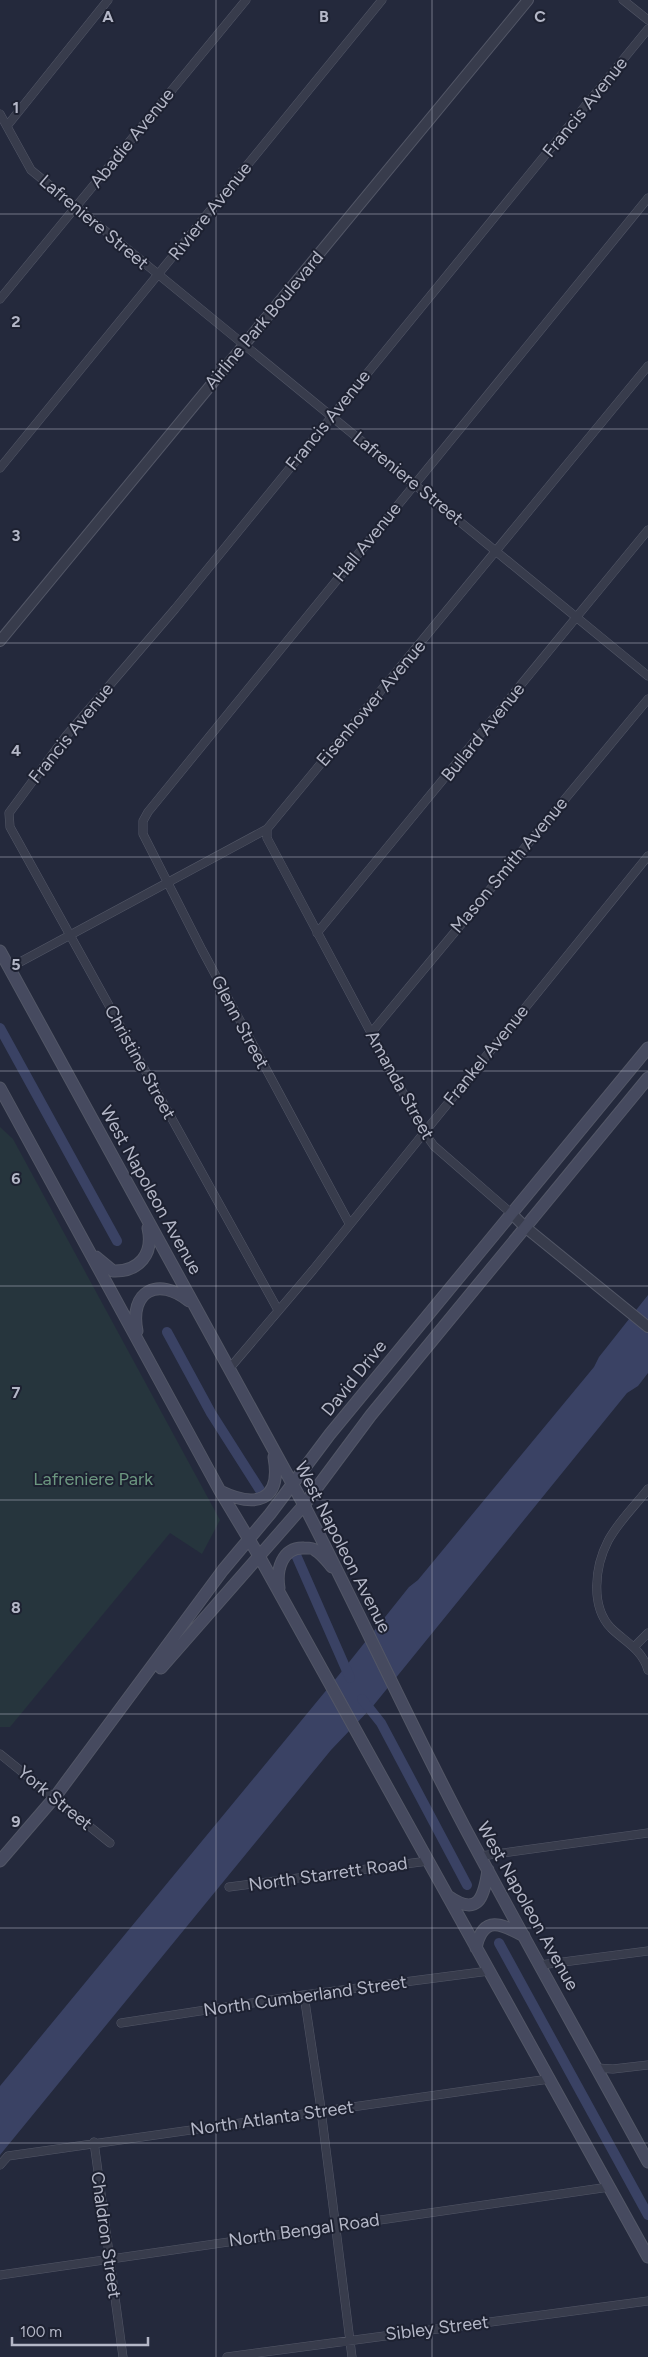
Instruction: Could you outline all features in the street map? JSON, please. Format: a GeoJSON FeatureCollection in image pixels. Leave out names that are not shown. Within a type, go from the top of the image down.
{"type":"FeatureCollection","features":[{"type":"Feature","properties":{"kind":"main road","name":"West Napoleon Avenue"},"geometry":{"type":"LineString","coordinates":[[0,951],[272,1450],[304,1505],[342,1577],[399,1699],[488,1870],[648,2162]]}},
{"type":"Feature","properties":{"kind":"main road","name":"David Drive"},"geometry":{"type":"LineString","coordinates":[[0,1860],[55,1797],[100,1739],[223,1570],[293,1485],[330,1434],[648,1048]]}},
{"type":"Feature","properties":{"kind":"main road","name":"David Drive"},"geometry":{"type":"LineString","coordinates":[[100,1739],[304,1505],[370,1416],[648,1078]]}},
{"type":"Feature","properties":{"kind":"main road"},"geometry":{"type":"LineString","coordinates":[[1,1090],[220,1491],[259,1556],[648,2257]]}},
{"type":"Feature","properties":{"kind":"main road"},"geometry":{"type":"LineString","coordinates":[[89,1251],[113,1271],[130,1269],[138,1265],[146,1256],[150,1243],[146,1218]]}},
{"type":"Feature","properties":{"kind":"main road"},"geometry":{"type":"LineString","coordinates":[[139,1341],[134,1320],[136,1307],[141,1298],[150,1292],[160,1288],[170,1288],[194,1305]]}},
{"type":"Feature","properties":{"kind":"main road"},"geometry":{"type":"LineString","coordinates":[[220,1491],[237,1499],[252,1502],[262,1498],[273,1487],[277,1474],[272,1450]]}},
{"type":"Feature","properties":{"kind":"main road"},"geometry":{"type":"LineString","coordinates":[[280,1595],[278,1581],[279,1566],[284,1556],[302,1547],[314,1549],[342,1577]]}},
{"type":"Feature","properties":{"kind":"main road"},"geometry":{"type":"LineString","coordinates":[[447,1895],[460,1904],[472,1905],[477,1903],[483,1896],[488,1870]]}},
{"type":"Feature","properties":{"kind":"main road"},"geometry":{"type":"LineString","coordinates":[[476,1948],[480,1936],[488,1926],[494,1924],[504,1924],[524,1936]]}},
{"type":"Feature","properties":{"kind":"street"},"geometry":{"type":"LineString","coordinates":[[7,126],[108,0]]}},
{"type":"Feature","properties":{"kind":"street","name":"Abadie Avenue"},"geometry":{"type":"LineString","coordinates":[[0,299],[246,0]]}},
{"type":"Feature","properties":{"kind":"street","name":"Riviere Avenue"},"geometry":{"type":"LineString","coordinates":[[0,468],[382,0]]}},
{"type":"Feature","properties":{"kind":"street","name":"Airline Park Boulevard"},"geometry":{"type":"LineString","coordinates":[[0,641],[528,0]]}},
{"type":"Feature","properties":{"kind":"street"},"geometry":{"type":"LineString","coordinates":[[623,0],[648,20]]}},
{"type":"Feature","properties":{"kind":"street","name":"Francis Avenue"},"geometry":{"type":"LineString","coordinates":[[10,812],[66,736],[175,609],[648,29]]}},
{"type":"Feature","properties":{"kind":"street","name":"Lafreniere Street"},"geometry":{"type":"LineString","coordinates":[[0,114],[31,170],[648,676]]}},
{"type":"Feature","properties":{"kind":"street","name":"Hall Avenue"},"geometry":{"type":"LineString","coordinates":[[145,817],[414,483],[648,198]]}},
{"type":"Feature","properties":{"kind":"street","name":"Eisenhower Avenue"},"geometry":{"type":"LineString","coordinates":[[9,968],[267,829],[648,366]]}},
{"type":"Feature","properties":{"kind":"street","name":"Bullard Avenue"},"geometry":{"type":"LineString","coordinates":[[317,933],[648,530]]}},
{"type":"Feature","properties":{"kind":"street","name":"Mason Smith Avenue"},"geometry":{"type":"LineString","coordinates":[[371,1033],[648,699]]}},
{"type":"Feature","properties":{"kind":"street","name":"Christine Street"},"geometry":{"type":"LineString","coordinates":[[10,812],[10,827],[278,1310]]}},
{"type":"Feature","properties":{"kind":"street","name":"Glenn Street"},"geometry":{"type":"LineString","coordinates":[[145,817],[143,834],[202,950],[349,1223]]}},
{"type":"Feature","properties":{"kind":"street","name":"Amanda Street"},"geometry":{"type":"LineString","coordinates":[[267,829],[267,838],[317,933],[424,1132],[434,1146],[525,1227],[648,1327]]}},
{"type":"Feature","properties":{"kind":"street","name":"Frankel Avenue"},"geometry":{"type":"LineString","coordinates":[[229,1369],[648,856]]}},
{"type":"Feature","properties":{"kind":"street"},"geometry":{"type":"LineString","coordinates":[[648,1489],[609,1539],[602,1556],[598,1579],[599,1605],[603,1616],[609,1626],[635,1646],[648,1670]]}},
{"type":"Feature","properties":{"kind":"street"},"geometry":{"type":"LineString","coordinates":[[635,1646],[648,1633]]}},
{"type":"Feature","properties":{"kind":"street","name":"York Street"},"geometry":{"type":"LineString","coordinates":[[0,1754],[110,1843]]}},
{"type":"Feature","properties":{"kind":"street"},"geometry":{"type":"LineString","coordinates":[[481,1856],[648,1832]]}},
{"type":"Feature","properties":{"kind":"street","name":"North Starrett Road"},"geometry":{"type":"LineString","coordinates":[[229,1887],[428,1861]]}},
{"type":"Feature","properties":{"kind":"street"},"geometry":{"type":"LineString","coordinates":[[540,1965],[648,1951]]}},
{"type":"Feature","properties":{"kind":"street","name":"North Cumberland Street"},"geometry":{"type":"LineString","coordinates":[[121,2023],[304,1995],[489,1971]]}},
{"type":"Feature","properties":{"kind":"street"},"geometry":{"type":"LineString","coordinates":[[304,1995],[321,2111],[352,2357]]}},
{"type":"Feature","properties":{"kind":"street"},"geometry":{"type":"LineString","coordinates":[[596,2068],[613,2069],[648,2065]]}},
{"type":"Feature","properties":{"kind":"street","name":"North Atlanta Street"},"geometry":{"type":"LineString","coordinates":[[0,2165],[8,2156],[94,2142],[549,2079]]}},
{"type":"Feature","properties":{"kind":"street","name":"Chaldron Street"},"geometry":{"type":"LineString","coordinates":[[94,2142],[123,2357]]}},
{"type":"Feature","properties":{"kind":"street","name":"North Bengal Road"},"geometry":{"type":"LineString","coordinates":[[0,2275],[609,2187]]}},
{"type":"Feature","properties":{"kind":"street","name":"Sibley Street"},"geometry":{"type":"LineString","coordinates":[[226,2357],[648,2301]]}},
{"type":"Feature","properties":{"kind":"green space","name":"Lafreniere Park"},"geometry":{"type":"Polygon","coordinates":[[[0,1127],[13,1139],[220,1520],[202,1554],[170,1533],[10,1727],[0,1727],[0,1127]]]}},
{"type":"Feature","properties":{"kind":"water"},"geometry":{"type":"Polygon","coordinates":[[[648,1295],[648,1373],[638,1386],[627,1393],[373,1706],[331,1750],[0,2155],[0,2086],[338,1676],[409,1587],[418,1580],[594,1367],[599,1357],[648,1295]]]}},
{"type":"Feature","properties":{"kind":"waterway"},"geometry":{"type":"LineString","coordinates":[[0,1028],[117,1241]]}},
{"type":"Feature","properties":{"kind":"waterway"},"geometry":{"type":"LineString","coordinates":[[167,1332],[211,1413],[260,1490]]}},
{"type":"Feature","properties":{"kind":"waterway"},"geometry":{"type":"LineString","coordinates":[[296,1555],[350,1678]]}},
{"type":"Feature","properties":{"kind":"waterway"},"geometry":{"type":"LineString","coordinates":[[362,1699],[381,1723],[467,1885]]}},
{"type":"Feature","properties":{"kind":"waterway"},"geometry":{"type":"LineString","coordinates":[[499,1943],[648,2215]]}}]}
